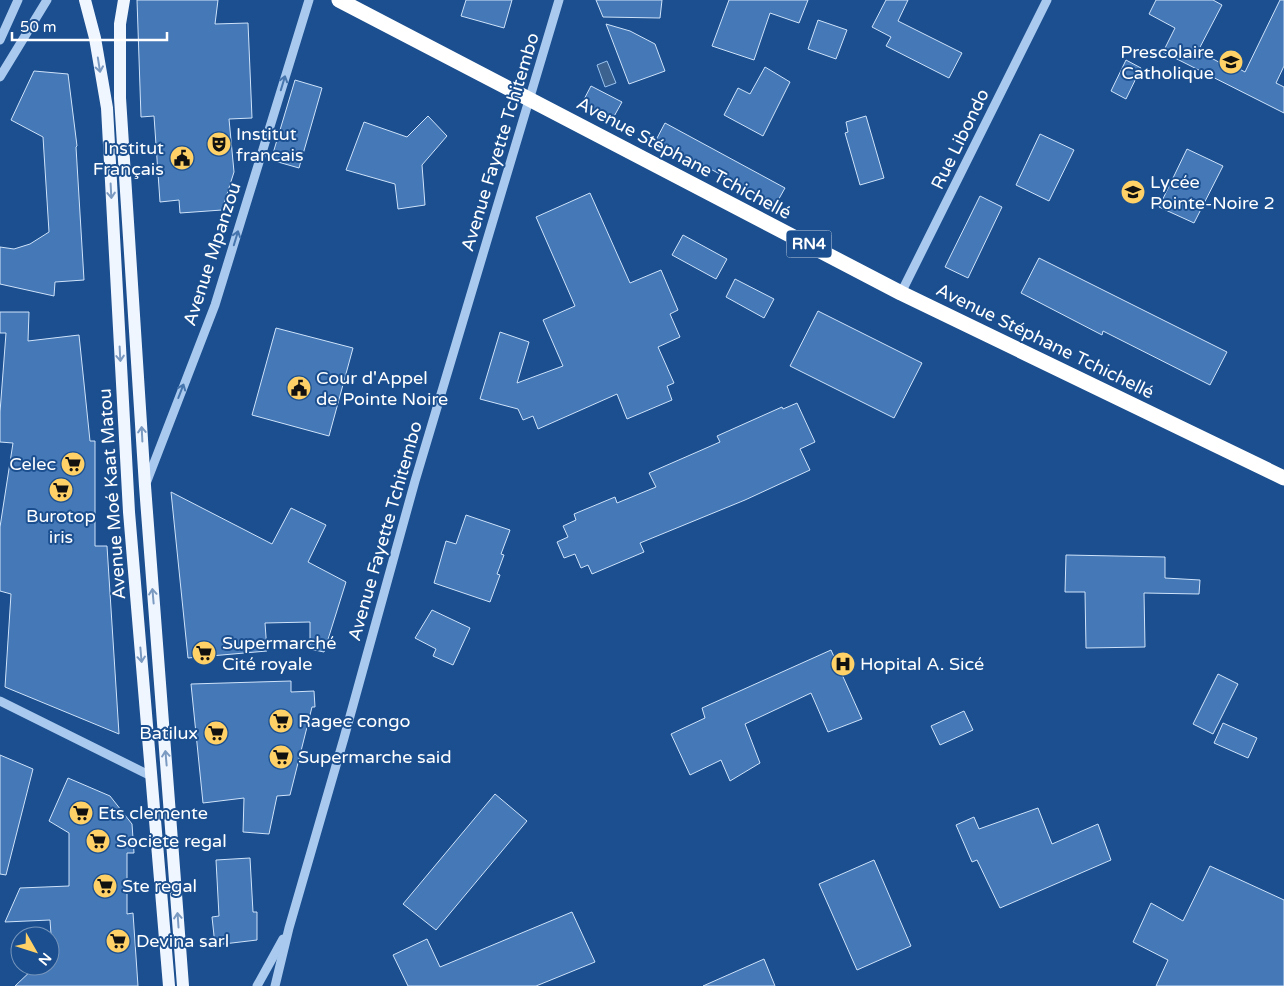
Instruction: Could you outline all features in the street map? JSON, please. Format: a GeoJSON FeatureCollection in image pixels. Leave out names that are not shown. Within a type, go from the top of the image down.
{"type":"FeatureCollection","features":[{"type":"Feature","properties":{"kind":"highway","name":"Avenue Stéphane Tchichellé"},"geometry":{"type":"LineString","coordinates":[[339,0],[902,293],[1284,478]]}},
{"type":"Feature","properties":{"kind":"main road","name":"Avenue Moé Kaat Matou"},"geometry":{"type":"LineString","coordinates":[[85,0],[95,38],[106,108],[129,512],[169,986]]}},
{"type":"Feature","properties":{"kind":"main road","name":"Avenue Moé Kaat Matou"},"geometry":{"type":"LineString","coordinates":[[124,0],[120,24],[120,98],[145,486],[183,986]]}},
{"type":"Feature","properties":{"kind":"street"},"geometry":{"type":"LineString","coordinates":[[0,40],[18,0]]}},
{"type":"Feature","properties":{"kind":"street"},"geometry":{"type":"LineString","coordinates":[[0,77],[47,0]]}},
{"type":"Feature","properties":{"kind":"street","name":"Avenue Mpanzou"},"geometry":{"type":"LineString","coordinates":[[145,486],[215,305],[309,0]]}},
{"type":"Feature","properties":{"kind":"street","name":"Avenue Fayette Tchitembo"},"geometry":{"type":"LineString","coordinates":[[274,986],[414,481],[531,99],[559,0]]}},
{"type":"Feature","properties":{"kind":"street","name":"Rue Libondo"},"geometry":{"type":"LineString","coordinates":[[902,293],[1047,0]]}},
{"type":"Feature","properties":{"kind":"street"},"geometry":{"type":"LineString","coordinates":[[0,701],[151,776]]}},
{"type":"Feature","properties":{"kind":"street","name":"Avenue Fayette Tchitembo"},"geometry":{"type":"LineString","coordinates":[[258,986],[289,928]]}},
{"type":"Feature","properties":{"kind":"water"},"geometry":{"type":"Polygon","coordinates":[[[607,61],[616,83],[605,87],[597,65],[607,61]]]}},
{"type":"Feature","properties":{"kind":"building"},"geometry":{"type":"Polygon","coordinates":[[[137,0],[218,0],[215,24],[248,23],[252,118],[229,119],[234,172],[222,210],[180,213],[179,200],[160,202],[154,116],[141,117],[137,0]]]}},
{"type":"Feature","properties":{"kind":"building"},"geometry":{"type":"Polygon","coordinates":[[[466,0],[512,0],[504,28],[461,16],[466,0]]]}},
{"type":"Feature","properties":{"kind":"building"},"geometry":{"type":"Polygon","coordinates":[[[596,0],[662,0],[660,18],[603,17],[596,0]]]}},
{"type":"Feature","properties":{"kind":"building"},"geometry":{"type":"Polygon","coordinates":[[[729,0],[808,0],[799,23],[770,13],[754,60],[712,46],[729,0]]]}},
{"type":"Feature","properties":{"kind":"building"},"geometry":{"type":"Polygon","coordinates":[[[886,0],[908,0],[898,21],[962,53],[949,78],[886,46],[891,37],[872,27],[886,0]]]}},
{"type":"Feature","properties":{"kind":"building"},"geometry":{"type":"Polygon","coordinates":[[[1156,0],[1213,0],[1222,5],[1198,51],[1230,68],[1232,65],[1245,72],[1280,0],[1284,0],[1284,66],[1276,83],[1284,87],[1284,113],[1163,52],[1175,28],[1149,14],[1156,0]]]}},
{"type":"Feature","properties":{"kind":"building"},"geometry":{"type":"Polygon","coordinates":[[[818,20],[847,30],[836,59],[808,49],[818,20]]]}},
{"type":"Feature","properties":{"kind":"building"},"geometry":{"type":"Polygon","coordinates":[[[606,24],[630,31],[655,44],[665,71],[629,84],[606,24]]]}},
{"type":"Feature","properties":{"kind":"building"},"geometry":{"type":"Polygon","coordinates":[[[1126,60],[1141,68],[1126,99],[1111,91],[1126,60]]]}},
{"type":"Feature","properties":{"kind":"building"},"geometry":{"type":"Polygon","coordinates":[[[765,67],[790,82],[763,136],[724,115],[738,88],[750,94],[765,67]]]}},
{"type":"Feature","properties":{"kind":"building"},"geometry":{"type":"Polygon","coordinates":[[[34,71],[68,74],[77,146],[84,280],[55,282],[54,296],[0,284],[0,247],[14,249],[30,244],[49,232],[43,137],[11,120],[34,71]]]}},
{"type":"Feature","properties":{"kind":"building"},"geometry":{"type":"Polygon","coordinates":[[[295,80],[322,88],[299,168],[271,160],[295,80]]]}},
{"type":"Feature","properties":{"kind":"building"},"geometry":{"type":"Polygon","coordinates":[[[591,86],[622,102],[612,120],[581,105],[591,86]]]}},
{"type":"Feature","properties":{"kind":"building"},"geometry":{"type":"Polygon","coordinates":[[[428,116],[447,136],[422,165],[425,205],[398,209],[395,184],[346,170],[364,122],[407,137],[428,116]]]}},
{"type":"Feature","properties":{"kind":"building"},"geometry":{"type":"Polygon","coordinates":[[[866,116],[884,178],[860,185],[845,133],[848,132],[846,122],[866,116]]]}},
{"type":"Feature","properties":{"kind":"building"},"geometry":{"type":"Polygon","coordinates":[[[665,123],[785,188],[776,204],[656,140],[665,123]]]}},
{"type":"Feature","properties":{"kind":"building"},"geometry":{"type":"Polygon","coordinates":[[[1040,134],[1074,150],[1049,201],[1016,185],[1040,134]]]}},
{"type":"Feature","properties":{"kind":"building"},"geometry":{"type":"Polygon","coordinates":[[[1187,149],[1223,166],[1194,223],[1159,207],[1187,149]]]}},
{"type":"Feature","properties":{"kind":"building"},"geometry":{"type":"Polygon","coordinates":[[[590,193],[630,283],[661,270],[678,310],[670,314],[680,337],[658,347],[674,383],[667,386],[672,400],[627,419],[617,394],[538,429],[533,416],[523,420],[518,409],[480,399],[500,332],[529,342],[517,383],[563,366],[543,320],[575,306],[536,217],[590,193]]]}},
{"type":"Feature","properties":{"kind":"building"},"geometry":{"type":"Polygon","coordinates":[[[980,196],[1002,207],[968,278],[945,267],[980,196]]]}},
{"type":"Feature","properties":{"kind":"building"},"geometry":{"type":"Polygon","coordinates":[[[683,235],[727,259],[716,279],[672,255],[683,235]]]}},
{"type":"Feature","properties":{"kind":"building"},"geometry":{"type":"Polygon","coordinates":[[[1039,258],[1227,352],[1210,385],[1103,331],[1102,335],[1021,293],[1039,258]]]}},
{"type":"Feature","properties":{"kind":"building"},"geometry":{"type":"Polygon","coordinates":[[[735,279],[774,299],[764,318],[726,297],[735,279]]]}},
{"type":"Feature","properties":{"kind":"building"},"geometry":{"type":"Polygon","coordinates":[[[818,311],[922,363],[894,418],[790,366],[818,311]]]}},
{"type":"Feature","properties":{"kind":"building"},"geometry":{"type":"Polygon","coordinates":[[[0,312],[29,312],[28,341],[79,335],[90,441],[95,441],[95,546],[107,546],[119,734],[5,687],[11,594],[0,591],[0,527],[13,443],[0,442],[0,412],[6,333],[0,333],[0,312]]]}},
{"type":"Feature","properties":{"kind":"building"},"geometry":{"type":"Polygon","coordinates":[[[276,328],[353,348],[329,436],[252,415],[276,328]]]}},
{"type":"Feature","properties":{"kind":"building"},"geometry":{"type":"Polygon","coordinates":[[[797,403],[815,442],[800,449],[810,470],[745,500],[640,543],[644,552],[592,574],[588,565],[581,568],[575,554],[564,558],[557,542],[568,537],[563,526],[576,520],[574,514],[615,497],[617,503],[656,487],[649,473],[720,442],[717,436],[782,407],[783,409],[797,403]]]}},
{"type":"Feature","properties":{"kind":"building"},"geometry":{"type":"Polygon","coordinates":[[[171,492],[272,544],[291,508],[326,525],[308,562],[346,582],[324,652],[310,649],[310,622],[265,623],[267,651],[188,658],[171,492]]]}},
{"type":"Feature","properties":{"kind":"building"},"geometry":{"type":"Polygon","coordinates":[[[466,515],[510,530],[501,554],[504,555],[497,574],[500,575],[490,602],[434,583],[446,541],[456,544],[466,515]]]}},
{"type":"Feature","properties":{"kind":"building"},"geometry":{"type":"Polygon","coordinates":[[[1066,555],[1165,557],[1165,578],[1200,580],[1199,594],[1144,593],[1145,647],[1086,648],[1085,592],[1065,592],[1066,555]]]}},
{"type":"Feature","properties":{"kind":"building"},"geometry":{"type":"Polygon","coordinates":[[[432,610],[470,628],[453,665],[433,656],[436,649],[415,638],[432,610]]]}},
{"type":"Feature","properties":{"kind":"building"},"geometry":{"type":"Polygon","coordinates":[[[831,650],[862,719],[828,732],[811,693],[745,724],[760,763],[730,781],[721,760],[690,775],[671,734],[705,718],[702,708],[831,650]]]}},
{"type":"Feature","properties":{"kind":"building"},"geometry":{"type":"Polygon","coordinates":[[[1218,674],[1238,684],[1213,734],[1193,724],[1218,674]]]}},
{"type":"Feature","properties":{"kind":"building"},"geometry":{"type":"Polygon","coordinates":[[[291,681],[291,692],[314,691],[315,707],[312,707],[290,795],[277,796],[269,834],[243,832],[244,798],[203,803],[191,684],[291,681]]]}},
{"type":"Feature","properties":{"kind":"building"},"geometry":{"type":"Polygon","coordinates":[[[964,711],[973,730],[940,745],[931,726],[964,711]]]}},
{"type":"Feature","properties":{"kind":"building"},"geometry":{"type":"Polygon","coordinates":[[[1223,723],[1257,738],[1248,758],[1214,743],[1223,723]]]}},
{"type":"Feature","properties":{"kind":"building"},"geometry":{"type":"Polygon","coordinates":[[[0,755],[33,769],[6,875],[0,874],[0,755]]]}},
{"type":"Feature","properties":{"kind":"building"},"geometry":{"type":"Polygon","coordinates":[[[68,778],[110,796],[132,824],[134,853],[127,853],[127,914],[133,913],[138,986],[15,986],[26,976],[60,976],[60,926],[50,926],[50,920],[5,922],[20,888],[69,886],[69,833],[49,821],[68,778]]]}},
{"type":"Feature","properties":{"kind":"building"},"geometry":{"type":"Polygon","coordinates":[[[495,794],[527,821],[436,930],[403,904],[495,794]]]}},
{"type":"Feature","properties":{"kind":"building"},"geometry":{"type":"Polygon","coordinates":[[[1038,808],[1052,844],[1098,824],[1111,860],[1000,908],[977,860],[972,862],[956,825],[974,817],[979,829],[1038,808]]]}},
{"type":"Feature","properties":{"kind":"building"},"geometry":{"type":"Polygon","coordinates":[[[250,858],[253,912],[257,912],[257,940],[215,945],[212,917],[219,916],[216,860],[250,858]]]}},
{"type":"Feature","properties":{"kind":"building"},"geometry":{"type":"Polygon","coordinates":[[[874,860],[911,946],[857,970],[819,884],[874,860]]]}},
{"type":"Feature","properties":{"kind":"building"},"geometry":{"type":"Polygon","coordinates":[[[1210,866],[1284,900],[1284,986],[1156,986],[1168,960],[1133,942],[1151,903],[1183,921],[1210,866]]]}},
{"type":"Feature","properties":{"kind":"building"},"geometry":{"type":"Polygon","coordinates":[[[572,912],[595,962],[536,986],[408,986],[393,955],[427,939],[440,967],[572,912]]]}},
{"type":"Feature","properties":{"kind":"building"},"geometry":{"type":"Polygon","coordinates":[[[764,959],[775,986],[703,986],[764,959]]]}},
{"type":"Feature","properties":{"kind":"place","name":"Prescolaire Catholique"},"geometry":{"type":"Point","coordinates":[1231,62]}},
{"type":"Feature","properties":{"kind":"place","name":"Institut francais"},"geometry":{"type":"Point","coordinates":[219,144]}},
{"type":"Feature","properties":{"kind":"place","name":"Institut Français"},"geometry":{"type":"Point","coordinates":[182,158]}},
{"type":"Feature","properties":{"kind":"place","name":"Lycée Pointe-Noire 2"},"geometry":{"type":"Point","coordinates":[1133,192]}},
{"type":"Feature","properties":{"kind":"place","name":"Cour d'Appel de Pointe Noire"},"geometry":{"type":"Point","coordinates":[299,388]}},
{"type":"Feature","properties":{"kind":"place","name":"Celec"},"geometry":{"type":"Point","coordinates":[73,464]}},
{"type":"Feature","properties":{"kind":"place","name":"Burotop iris"},"geometry":{"type":"Point","coordinates":[61,490]}},
{"type":"Feature","properties":{"kind":"place","name":"Supermarché Cité royale"},"geometry":{"type":"Point","coordinates":[204,653]}},
{"type":"Feature","properties":{"kind":"place","name":"Hopital A. Sicé"},"geometry":{"type":"Point","coordinates":[843,664]}},
{"type":"Feature","properties":{"kind":"place","name":"Ragec congo"},"geometry":{"type":"Point","coordinates":[281,721]}},
{"type":"Feature","properties":{"kind":"place","name":"Batilux"},"geometry":{"type":"Point","coordinates":[216,733]}},
{"type":"Feature","properties":{"kind":"place","name":"Supermarche said"},"geometry":{"type":"Point","coordinates":[281,757]}},
{"type":"Feature","properties":{"kind":"place","name":"Ets clemente"},"geometry":{"type":"Point","coordinates":[81,813]}},
{"type":"Feature","properties":{"kind":"place","name":"Societe regal"},"geometry":{"type":"Point","coordinates":[98,841]}},
{"type":"Feature","properties":{"kind":"place","name":"Ste regal"},"geometry":{"type":"Point","coordinates":[105,886]}},
{"type":"Feature","properties":{"kind":"place","name":"Devina sarl"},"geometry":{"type":"Point","coordinates":[118,941]}}]}
